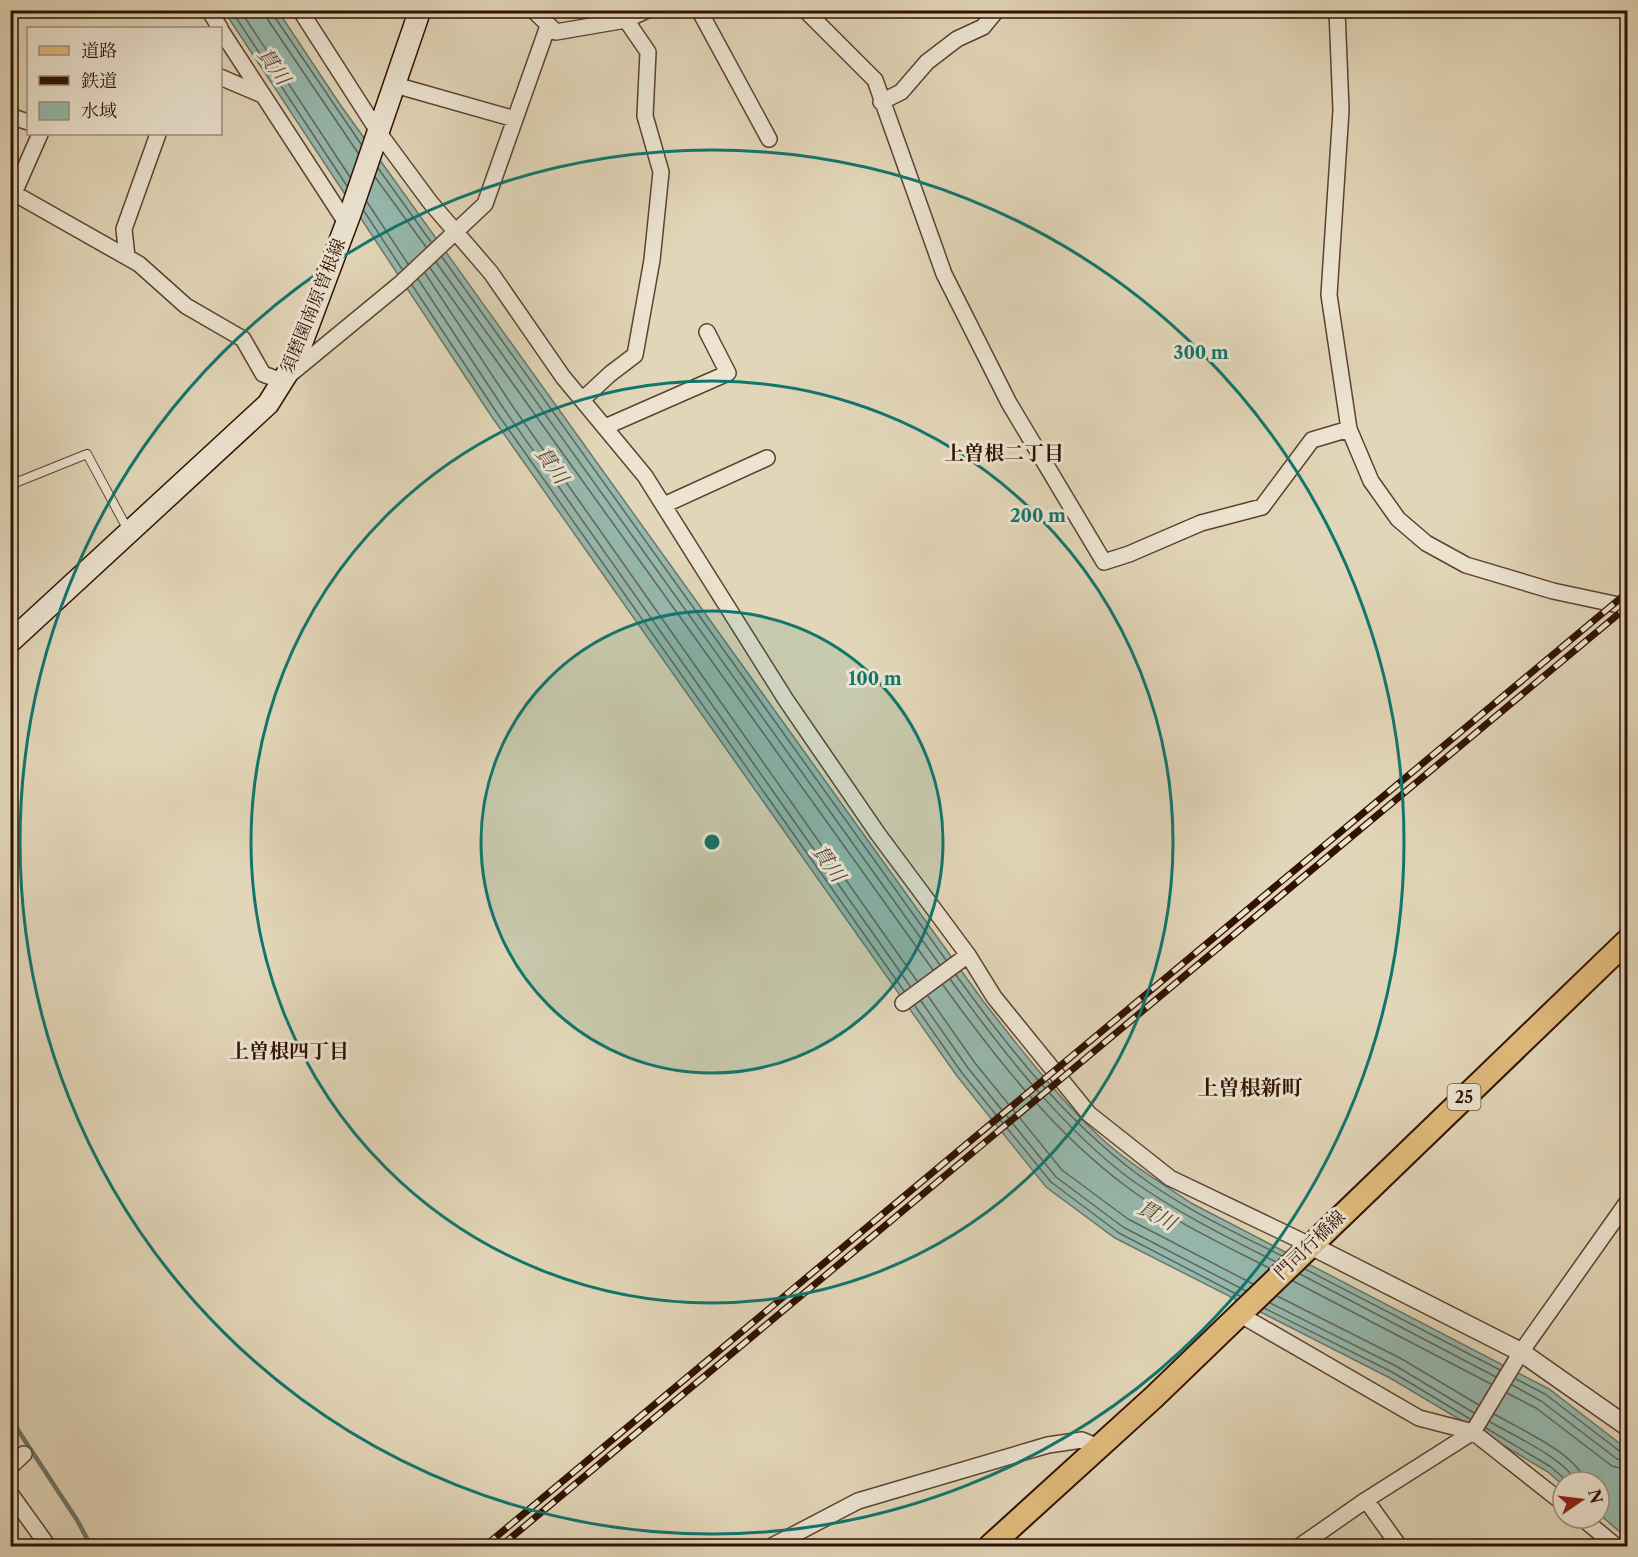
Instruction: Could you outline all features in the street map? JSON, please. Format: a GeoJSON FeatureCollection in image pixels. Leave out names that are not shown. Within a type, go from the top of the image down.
{"type":"FeatureCollection","features":[{"type":"Feature","properties":{"kind":"main road","name":"須磨園南原曽根線"},"geometry":{"type":"LineString","coordinates":[[10,642],[268,404],[295,361],[349,219],[420,10]]}},
{"type":"Feature","properties":{"kind":"main road","name":"門司行橋線"},"geometry":{"type":"LineString","coordinates":[[990,1546],[1154,1397],[1628,940]]}},
{"type":"Feature","properties":{"kind":"street"},"geometry":{"type":"LineString","coordinates":[[209,10],[219,27]]}},
{"type":"Feature","properties":{"kind":"street"},"geometry":{"type":"LineString","coordinates":[[300,10],[378,136],[430,202],[453,237],[491,273],[582,400],[645,476],[786,700],[965,958],[1089,1114],[1170,1178],[1518,1358],[1628,1427]]}},
{"type":"Feature","properties":{"kind":"street"},"geometry":{"type":"LineString","coordinates":[[533,10],[556,32],[626,20],[647,10]]}},
{"type":"Feature","properties":{"kind":"street"},"geometry":{"type":"LineString","coordinates":[[699,10],[769,139]]}},
{"type":"Feature","properties":{"kind":"street"},"geometry":{"type":"LineString","coordinates":[[805,10],[875,80],[944,274],[1010,403],[1104,562],[1129,554],[1201,523],[1262,507],[1312,440],[1349,429]]}},
{"type":"Feature","properties":{"kind":"street"},"geometry":{"type":"LineString","coordinates":[[881,102],[901,92],[927,62],[957,39],[983,27],[997,10]]}},
{"type":"Feature","properties":{"kind":"street"},"geometry":{"type":"LineString","coordinates":[[1337,10],[1341,110],[1329,295],[1349,429],[1371,481],[1398,519],[1426,543],[1466,565],[1553,591],[1628,607]]}},
{"type":"Feature","properties":{"kind":"street"},"geometry":{"type":"LineString","coordinates":[[582,400],[635,355],[652,260],[661,172],[645,116],[648,52],[626,20]]}},
{"type":"Feature","properties":{"kind":"street"},"geometry":{"type":"LineString","coordinates":[[40,135],[12,192],[139,264],[186,306],[243,339],[262,374],[282,381],[453,237],[485,204],[548,26]]}},
{"type":"Feature","properties":{"kind":"street"},"geometry":{"type":"LineString","coordinates":[[222,32],[260,94],[349,219]]}},
{"type":"Feature","properties":{"kind":"street"},"geometry":{"type":"LineString","coordinates":[[222,78],[260,94]]}},
{"type":"Feature","properties":{"kind":"street"},"geometry":{"type":"LineString","coordinates":[[395,85],[515,119]]}},
{"type":"Feature","properties":{"kind":"street"},"geometry":{"type":"LineString","coordinates":[[10,116],[27,122]]}},
{"type":"Feature","properties":{"kind":"street"},"geometry":{"type":"LineString","coordinates":[[127,257],[124,229],[158,135]]}},
{"type":"Feature","properties":{"kind":"street"},"geometry":{"type":"LineString","coordinates":[[605,427],[728,373],[707,332]]}},
{"type":"Feature","properties":{"kind":"street"},"geometry":{"type":"LineString","coordinates":[[664,505],[767,458]]}},
{"type":"Feature","properties":{"kind":"street"},"geometry":{"type":"LineString","coordinates":[[903,1003],[965,958]]}},
{"type":"Feature","properties":{"kind":"street"},"geometry":{"type":"LineString","coordinates":[[1300,1546],[1366,1500],[1473,1432],[1518,1358],[1628,1201]]}},
{"type":"Feature","properties":{"kind":"street"},"geometry":{"type":"LineString","coordinates":[[1243,1310],[1419,1418],[1473,1432],[1551,1494]]}},
{"type":"Feature","properties":{"kind":"street"},"geometry":{"type":"LineString","coordinates":[[772,1546],[858,1501],[1048,1445],[1082,1440],[1098,1446]]}},
{"type":"Feature","properties":{"kind":"street"},"geometry":{"type":"LineString","coordinates":[[10,1467],[24,1454]]}},
{"type":"Feature","properties":{"kind":"street"},"geometry":{"type":"LineString","coordinates":[[10,1492],[48,1546]]}},
{"type":"Feature","properties":{"kind":"street"},"geometry":{"type":"LineString","coordinates":[[1366,1500],[1399,1546]]}},
{"type":"Feature","properties":{"kind":"street"},"geometry":{"type":"LineString","coordinates":[[1597,1530],[1616,1546]]}},
{"type":"Feature","properties":{"kind":"lane"},"geometry":{"type":"LineString","coordinates":[[10,486],[87,454],[130,533]]}},
{"type":"Feature","properties":{"kind":"water","name":"貫川"},"geometry":{"type":"Polygon","coordinates":[[[224,11],[278,11],[339,103],[983,1001],[1069,1106],[1122,1156],[1191,1203],[1549,1389],[1627,1449],[1627,1538],[1611,1524],[1611,1470],[1551,1470],[1551,1475],[1390,1378],[1115,1238],[1046,1187],[957,1076],[492,417],[224,11]]]}},
{"type":"Feature","properties":{"kind":"waterway"},"geometry":{"type":"LineString","coordinates":[[10,1418],[77,1520],[91,1546]]}},
{"type":"Feature","properties":{"kind":"railway"},"geometry":{"type":"LineString","coordinates":[[485,1546],[1628,592]]}},
{"type":"Feature","properties":{"kind":"railway"},"geometry":{"type":"LineString","coordinates":[[501,1546],[1628,606]]}},
{"type":"Feature","properties":{"kind":"district","name":"上曽根二丁目"},"geometry":{"type":"Point","coordinates":[1004,453]}},
{"type":"Feature","properties":{"kind":"district","name":"上曽根四丁目"},"geometry":{"type":"Point","coordinates":[289,1051]}},
{"type":"Feature","properties":{"kind":"district","name":"上曽根新町"},"geometry":{"type":"Point","coordinates":[1250,1088]}}]}
